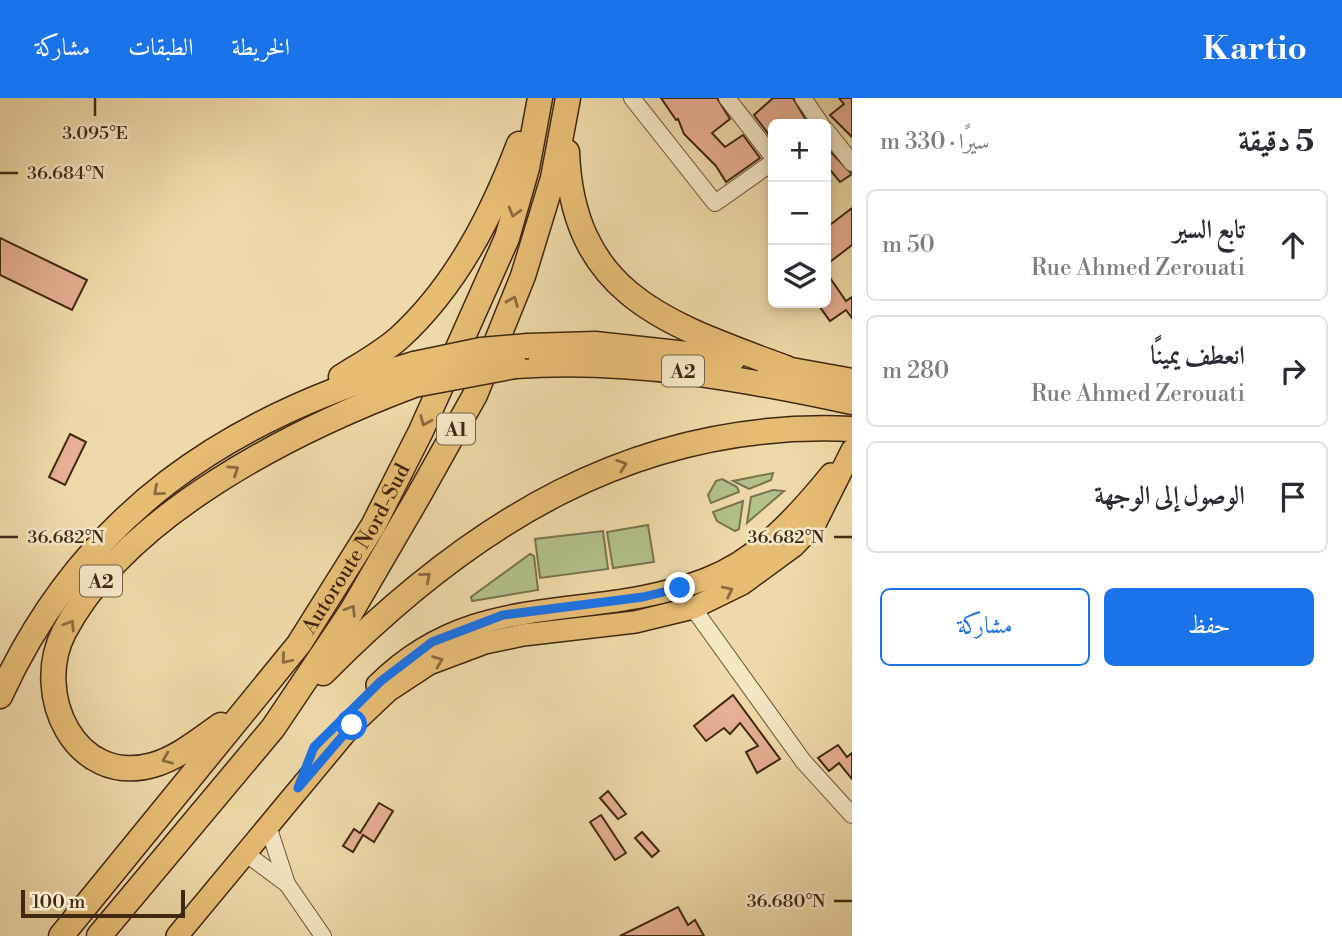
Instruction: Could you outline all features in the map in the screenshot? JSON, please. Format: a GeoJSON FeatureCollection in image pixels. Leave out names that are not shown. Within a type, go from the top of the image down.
{"type":"FeatureCollection","features":[{"type":"Feature","properties":{"kind":"highway"},"geometry":{"type":"LineString","coordinates":[[0,696],[39,619],[77,566],[124,520],[174,477],[222,445],[310,398],[398,339],[427,308],[458,269],[495,205],[538,98]]}},
{"type":"Feature","properties":{"kind":"highway","name":"Autoroute Nord-Sud"},"geometry":{"type":"LineString","coordinates":[[61,936],[299,644],[373,526],[421,431],[507,238],[527,168],[538,98]]}},
{"type":"Feature","properties":{"kind":"highway"},"geometry":{"type":"LineString","coordinates":[[568,98],[568,180],[575,211],[583,236],[617,283],[661,318],[786,368]]}},
{"type":"Feature","properties":{"kind":"highway","name":"Autoroute Nord-Sud"},"geometry":{"type":"LineString","coordinates":[[99,936],[273,728],[351,612],[475,395],[540,228],[568,98]]}},
{"type":"Feature","properties":{"kind":"highway"},"geometry":{"type":"LineString","coordinates":[[310,398],[414,375],[481,350],[528,345],[595,344],[653,349],[786,368]]}},
{"type":"Feature","properties":{"kind":"highway","name":"A2"},"geometry":{"type":"LineString","coordinates":[[245,709],[177,756],[151,766],[124,767],[101,761],[65,730],[56,708],[51,684],[54,659],[64,632],[92,592],[136,544],[197,495],[245,463],[296,436],[414,375],[515,366],[608,365],[672,369],[850,391]]}},
{"type":"Feature","properties":{"kind":"highway","name":"A2"},"geometry":{"type":"LineString","coordinates":[[786,368],[850,391]]}},
{"type":"Feature","properties":{"kind":"highway"},"geometry":{"type":"LineString","coordinates":[[273,728],[377,618],[435,569],[526,508],[580,480],[648,455],[762,433],[849,439]]}},
{"type":"Feature","properties":{"kind":"main road"},"geometry":{"type":"LineString","coordinates":[[177,936],[352,725],[388,691],[429,664],[485,643],[523,635],[635,622],[693,608],[742,584],[794,546],[815,524],[849,439]]}},
{"type":"Feature","properties":{"kind":"main road"},"geometry":{"type":"LineString","coordinates":[[298,788],[314,747],[381,681],[432,642],[503,615],[643,597],[708,579],[764,545],[796,517],[849,439]]}},
{"type":"Feature","properties":{"kind":"street"},"geometry":{"type":"LineString","coordinates":[[632,98],[715,203],[768,164]]}},
{"type":"Feature","properties":{"kind":"street"},"geometry":{"type":"LineString","coordinates":[[727,98],[768,153]]}},
{"type":"Feature","properties":{"kind":"street"},"geometry":{"type":"LineString","coordinates":[[803,98],[818,119]]}},
{"type":"Feature","properties":{"kind":"street"},"geometry":{"type":"LineString","coordinates":[[831,136],[852,163]]}},
{"type":"Feature","properties":{"kind":"street"},"geometry":{"type":"LineString","coordinates":[[693,608],[803,761],[852,816]]}},
{"type":"Feature","properties":{"kind":"street"},"geometry":{"type":"LineString","coordinates":[[268,826],[287,884],[323,936]]}},
{"type":"Feature","properties":{"kind":"street"},"geometry":{"type":"LineString","coordinates":[[245,853],[287,884]]}},
{"type":"Feature","properties":{"kind":"green space"},"geometry":{"type":"Polygon","coordinates":[[[773,473],[771,480],[749,489],[733,481],[773,473]]]}},
{"type":"Feature","properties":{"kind":"green space"},"geometry":{"type":"Polygon","coordinates":[[[722,479],[737,487],[739,492],[711,503],[708,495],[716,481],[722,479]]]}},
{"type":"Feature","properties":{"kind":"green space"},"geometry":{"type":"Polygon","coordinates":[[[773,490],[784,491],[747,523],[751,497],[773,490]]]}},
{"type":"Feature","properties":{"kind":"green space"},"geometry":{"type":"Polygon","coordinates":[[[743,501],[739,529],[735,531],[717,521],[713,512],[743,501]]]}},
{"type":"Feature","properties":{"kind":"green space"},"geometry":{"type":"Polygon","coordinates":[[[648,525],[654,562],[613,568],[607,532],[648,525]]]}},
{"type":"Feature","properties":{"kind":"green space"},"geometry":{"type":"Polygon","coordinates":[[[603,531],[608,569],[540,578],[535,539],[603,531]]]}},
{"type":"Feature","properties":{"kind":"green space"},"geometry":{"type":"Polygon","coordinates":[[[530,554],[534,556],[538,590],[472,601],[471,597],[530,554]]]}},
{"type":"Feature","properties":{"kind":"building"},"geometry":{"type":"Polygon","coordinates":[[[661,98],[717,98],[730,119],[712,133],[725,147],[743,135],[760,158],[726,182],[716,166],[684,134],[678,119],[676,120],[661,98]]]}},
{"type":"Feature","properties":{"kind":"building"},"geometry":{"type":"Polygon","coordinates":[[[773,98],[793,98],[805,119],[768,119],[768,133],[754,115],[773,98]]]}},
{"type":"Feature","properties":{"kind":"building"},"geometry":{"type":"Polygon","coordinates":[[[839,98],[852,98],[852,137],[830,115],[844,104],[839,98]]]}},
{"type":"Feature","properties":{"kind":"building"},"geometry":{"type":"Polygon","coordinates":[[[831,152],[852,174],[840,182],[831,171],[831,152]]]}},
{"type":"Feature","properties":{"kind":"building"},"geometry":{"type":"Polygon","coordinates":[[[852,208],[852,245],[831,261],[831,245],[831,224],[852,208]]]}},
{"type":"Feature","properties":{"kind":"building"},"geometry":{"type":"Polygon","coordinates":[[[0,238],[87,280],[72,310],[0,275],[0,238]]]}},
{"type":"Feature","properties":{"kind":"building"},"geometry":{"type":"Polygon","coordinates":[[[831,279],[846,301],[852,297],[852,318],[846,310],[830,321],[821,308],[831,308],[831,279]]]}},
{"type":"Feature","properties":{"kind":"building"},"geometry":{"type":"Polygon","coordinates":[[[70,434],[86,442],[65,485],[49,477],[70,434]]]}},
{"type":"Feature","properties":{"kind":"building"},"geometry":{"type":"Polygon","coordinates":[[[733,695],[780,759],[757,773],[746,752],[758,746],[740,723],[730,734],[724,728],[706,741],[694,726],[733,695]]]}},
{"type":"Feature","properties":{"kind":"building"},"geometry":{"type":"Polygon","coordinates":[[[838,745],[847,757],[852,753],[852,779],[839,763],[829,771],[818,758],[838,745]]]}},
{"type":"Feature","properties":{"kind":"building"},"geometry":{"type":"Polygon","coordinates":[[[608,791],[626,814],[618,819],[600,798],[608,791]]]}},
{"type":"Feature","properties":{"kind":"building"},"geometry":{"type":"Polygon","coordinates":[[[379,803],[393,811],[374,842],[363,835],[353,852],[343,846],[354,829],[360,833],[379,803]]]}},
{"type":"Feature","properties":{"kind":"building"},"geometry":{"type":"Polygon","coordinates":[[[601,815],[626,853],[615,860],[590,822],[601,815]]]}},
{"type":"Feature","properties":{"kind":"building"},"geometry":{"type":"Polygon","coordinates":[[[642,832],[659,851],[652,857],[635,838],[642,832]]]}},
{"type":"Feature","properties":{"kind":"building"},"geometry":{"type":"Polygon","coordinates":[[[678,907],[688,925],[695,920],[704,936],[620,936],[678,907]]]}},
{"type":"Feature","properties":{"kind":"route"},"geometry":{"type":"LineString","coordinates":[[352,725],[298,788],[314,747],[381,681],[432,642],[452,632],[503,615],[643,597],[680,588]]}}]}
